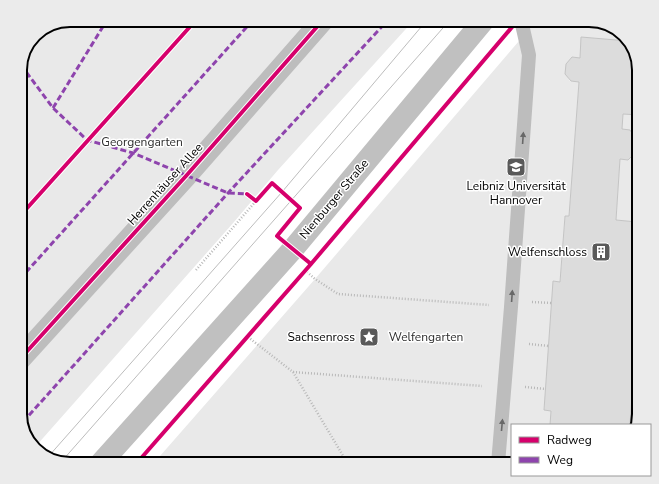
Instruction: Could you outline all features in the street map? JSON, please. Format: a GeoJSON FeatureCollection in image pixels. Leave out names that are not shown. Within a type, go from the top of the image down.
{"type":"FeatureCollection","features":[{"type":"Feature","properties":{"kind":"street","name":"Herrenhäuser Allee"},"geometry":{"type":"LineString","coordinates":[[27,350],[186,176],[317,27]]}},
{"type":"Feature","properties":{"kind":"street","name":"Nienburger Straße"},"geometry":{"type":"LineString","coordinates":[[106,457],[292,249],[478,27]]}},
{"type":"Feature","properties":{"kind":"lane"},"geometry":{"type":"LineString","coordinates":[[499,457],[529,55],[523,27]]}},
{"type":"Feature","properties":{"kind":"path"},"geometry":{"type":"LineString","coordinates":[[196,270],[256,201]]}},
{"type":"Feature","properties":{"kind":"path"},"geometry":{"type":"LineString","coordinates":[[305,270],[315,279],[338,294],[511,307]]}},
{"type":"Feature","properties":{"kind":"path"},"geometry":{"type":"LineString","coordinates":[[248,337],[293,372],[344,457]]}},
{"type":"Feature","properties":{"kind":"path"},"geometry":{"type":"LineString","coordinates":[[536,345],[549,346]]}},
{"type":"Feature","properties":{"kind":"path"},"geometry":{"type":"LineString","coordinates":[[293,372],[505,387]]}},
{"type":"Feature","properties":{"kind":"green space","name":"Georgengarten"},"geometry":{"type":"Polygon","coordinates":[[[70,27],[408,27],[278,170],[39,443],[30,430],[27,417],[27,67],[31,51],[36,44],[46,34],[54,30],[70,27]]]}},
{"type":"Feature","properties":{"kind":"green space","name":"Welfengarten"},"geometry":{"type":"Polygon","coordinates":[[[531,27],[595,27],[608,31],[619,40],[581,38],[580,58],[572,57],[566,69],[570,81],[579,82],[569,216],[565,216],[560,282],[554,281],[544,410],[551,411],[550,424],[511,424],[511,457],[159,457],[315,279],[531,27]]]}},
{"type":"Feature","properties":{"kind":"green space"},"geometry":{"type":"Polygon","coordinates":[[[623,114],[632,115],[632,133],[630,130],[622,129],[623,114]]]}},
{"type":"Feature","properties":{"kind":"green space"},"geometry":{"type":"Polygon","coordinates":[[[632,156],[632,222],[616,220],[620,159],[628,160],[632,156]]]}},
{"type":"Feature","properties":{"kind":"building","name":"Welfenschloss"},"geometry":{"type":"Polygon","coordinates":[[[581,37],[619,40],[628,51],[632,64],[632,115],[623,114],[622,129],[630,130],[632,133],[632,156],[628,160],[620,159],[616,220],[632,222],[632,414],[631,424],[550,424],[551,411],[544,410],[553,281],[560,282],[565,216],[569,216],[579,82],[571,81],[565,74],[566,64],[572,57],[580,58],[581,37]]]}},
{"type":"Feature","properties":{"kind":"building"},"geometry":{"type":"Polygon","coordinates":[[[363,332],[377,334],[376,341],[363,340],[363,332]]]}},
{"type":"Feature","properties":{"kind":"building"},"geometry":{"type":"Polygon","coordinates":[[[632,396],[632,414],[630,424],[632,396]]]}},
{"type":"Feature","properties":{"kind":"tram line"},"geometry":{"type":"LineString","coordinates":[[51,453],[282,192],[421,27]]}},
{"type":"Feature","properties":{"kind":"tram line"},"geometry":{"type":"LineString","coordinates":[[66,456],[444,27]]}},
{"type":"Feature","properties":{"kind":"marked path"},"geometry":{"type":"LineString","coordinates":[[53,108],[103,27]]}},
{"type":"Feature","properties":{"kind":"marked path"},"geometry":{"type":"LineString","coordinates":[[27,271],[247,27]]}},
{"type":"Feature","properties":{"kind":"marked path"},"geometry":{"type":"LineString","coordinates":[[27,417],[228,193],[382,27]]}},
{"type":"Feature","properties":{"kind":"marked path"},"geometry":{"type":"LineString","coordinates":[[27,73],[53,108],[87,140],[133,153],[228,193],[247,194],[250,196]]}},
{"type":"Feature","properties":{"kind":"cycle path"},"geometry":{"type":"LineString","coordinates":[[27,208],[190,27]]}},
{"type":"Feature","properties":{"kind":"cycle path"},"geometry":{"type":"LineString","coordinates":[[27,351],[186,176],[317,27]]}},
{"type":"Feature","properties":{"kind":"cycle path"},"geometry":{"type":"LineString","coordinates":[[142,457],[311,264],[512,27]]}},
{"type":"Feature","properties":{"kind":"cycle path"},"geometry":{"type":"LineString","coordinates":[[247,194],[256,201],[272,183],[300,208],[277,236],[311,264]]}},
{"type":"Feature","properties":{"kind":"place","name":"Leibniz Universität Hannover"},"geometry":{"type":"Point","coordinates":[516,167]}},
{"type":"Feature","properties":{"kind":"place","name":"Welfenschloss"},"geometry":{"type":"Point","coordinates":[601,252]}},
{"type":"Feature","properties":{"kind":"place","name":"Sachsenross"},"geometry":{"type":"Point","coordinates":[369,337]}}]}
